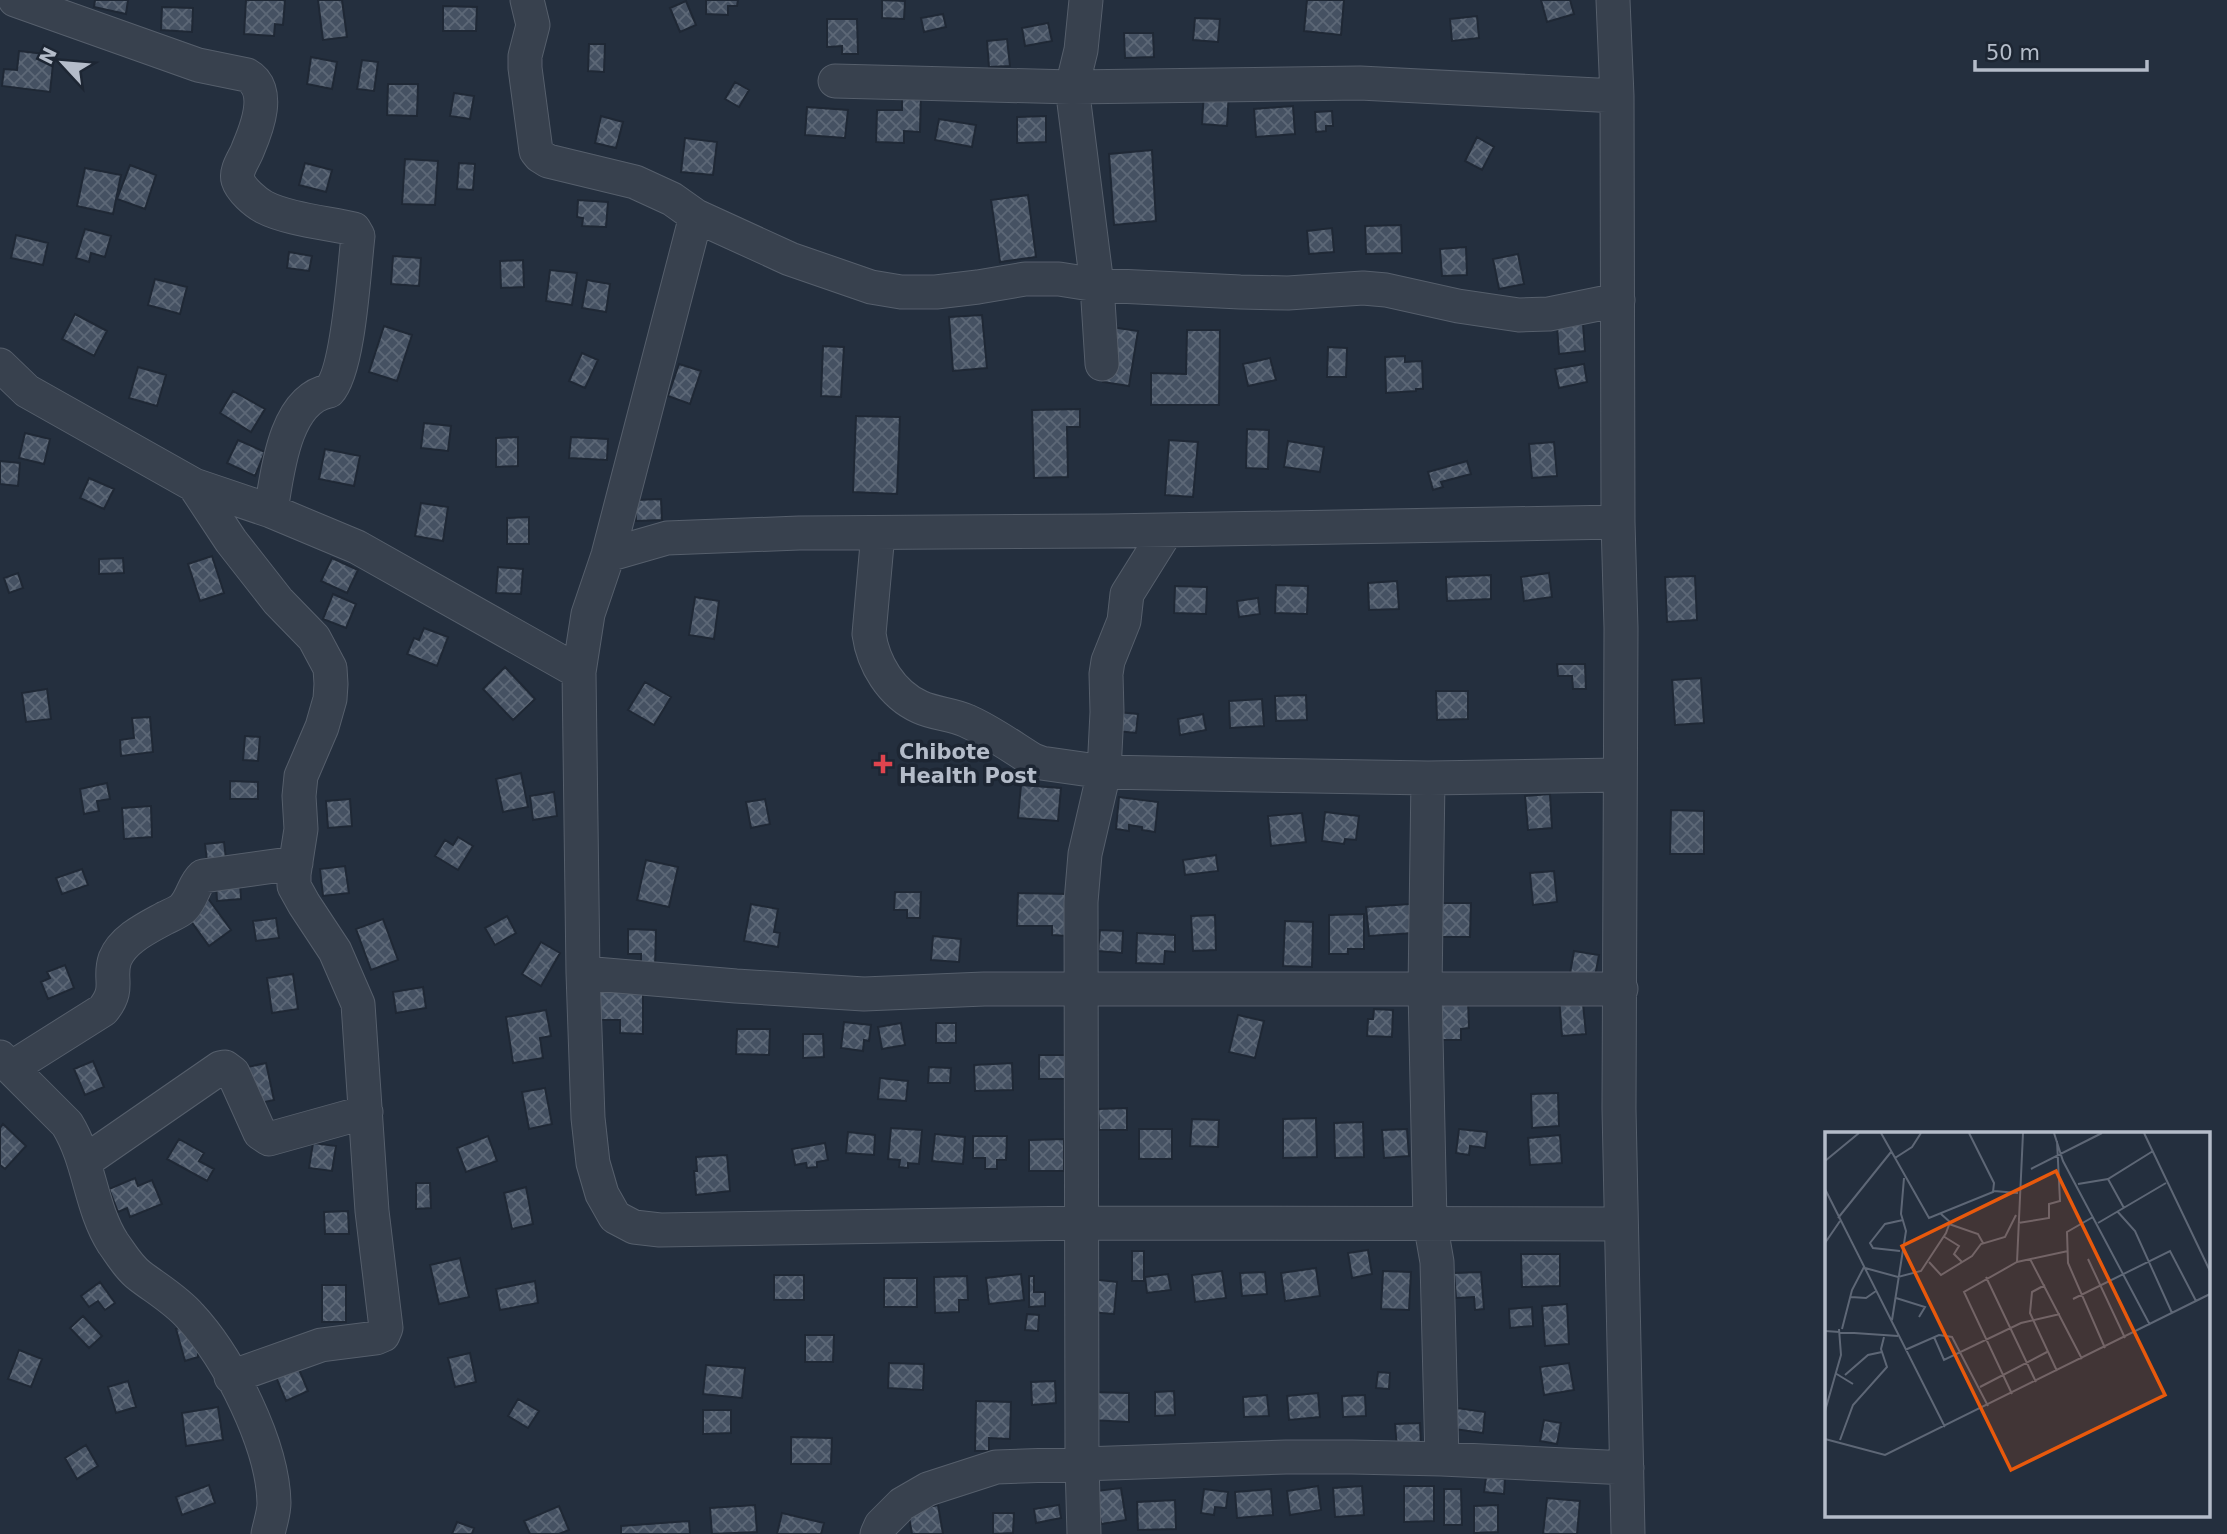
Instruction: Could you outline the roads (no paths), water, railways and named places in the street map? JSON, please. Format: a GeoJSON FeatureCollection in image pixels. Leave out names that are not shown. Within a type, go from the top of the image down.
{"type":"FeatureCollection","features":[{"type":"Feature","properties":{"kind":"street"},"geometry":{"type":"LineString","coordinates":[[15,0],[198,65],[253,78],[260,89],[260,110],[248,149],[237,173],[240,184],[266,208],[286,215],[354,229],[357,232],[344,354],[337,379],[329,391],[311,397],[291,425],[283,444],[271,511]]}},
{"type":"Feature","properties":{"kind":"street"},"geometry":{"type":"LineString","coordinates":[[527,0],[533,25],[524,56],[536,151],[540,156],[548,161],[635,182],[672,199],[696,216],[790,259],[871,287],[901,292],[936,292],[1025,279],[1059,279],[1097,285],[1252,292],[1288,293],[1363,288],[1519,315],[1549,314],[1618,300]]}},
{"type":"Feature","properties":{"kind":"street"},"geometry":{"type":"LineString","coordinates":[[1086,0],[1081,50],[1072,87],[1097,285],[1102,364]]}},
{"type":"Feature","properties":{"kind":"street"},"geometry":{"type":"LineString","coordinates":[[1613,0],[1617,96],[1618,522],[1621,628],[1620,1224],[1628,1534]]}},
{"type":"Feature","properties":{"kind":"street"},"geometry":{"type":"LineString","coordinates":[[835,81],[1072,87],[1360,83],[1617,96]]}},
{"type":"Feature","properties":{"kind":"street"},"geometry":{"type":"LineString","coordinates":[[696,216],[608,555],[589,614],[579,671],[588,1118],[593,1163],[601,1194],[615,1217],[634,1227],[660,1230],[1083,1223],[1620,1224]]}},
{"type":"Feature","properties":{"kind":"street"},"geometry":{"type":"LineString","coordinates":[[0,365],[13,393],[194,485],[271,511],[357,547],[579,671]]}},
{"type":"Feature","properties":{"kind":"street"},"geometry":{"type":"LineString","coordinates":[[194,485],[231,541],[278,601],[314,638],[330,668],[328,707],[301,776],[301,829],[295,886],[298,895],[330,940],[358,1004],[372,1211],[386,1328],[383,1335],[376,1338],[321,1345],[231,1377]]}},
{"type":"Feature","properties":{"kind":"street"},"geometry":{"type":"LineString","coordinates":[[608,555],[667,538],[799,533],[1618,522]]}},
{"type":"Feature","properties":{"kind":"street"},"geometry":{"type":"LineString","coordinates":[[1084,1534],[1081,902],[1085,854],[1104,772],[1108,661],[1122,631],[1127,594],[1167,530]]}},
{"type":"Feature","properties":{"kind":"street"},"geometry":{"type":"LineString","coordinates":[[878,533],[869,634],[871,649],[878,666],[907,700],[922,708],[970,722],[1033,760],[1104,772],[1428,778],[1619,775]]}},
{"type":"Feature","properties":{"kind":"street"},"geometry":{"type":"LineString","coordinates":[[1428,778],[1425,989],[1430,1222],[1437,1262],[1442,1459]]}},
{"type":"Feature","properties":{"kind":"street"},"geometry":{"type":"LineString","coordinates":[[268,1534],[274,1506],[272,1477],[247,1404],[211,1342],[189,1314],[138,1275],[123,1257],[111,1239],[98,1210],[75,1137],[67,1124],[6,1062],[103,1010],[111,1001],[114,990],[114,960],[120,950],[148,927],[182,909],[196,882],[203,876],[296,863]]}},
{"type":"Feature","properties":{"kind":"street"},"geometry":{"type":"LineString","coordinates":[[583,973],[833,993],[1082,989],[1621,989]]}},
{"type":"Feature","properties":{"kind":"street"},"geometry":{"type":"LineString","coordinates":[[85,1162],[225,1067],[233,1073],[260,1133],[269,1139],[366,1112]]}},
{"type":"Feature","properties":{"kind":"street"},"geometry":{"type":"LineString","coordinates":[[877,1534],[881,1525],[902,1504],[928,1489],[996,1466],[1286,1457],[1442,1459],[1627,1468]]}},
{"type":"Feature","properties":{"kind":"place","name":"Chibote Health Post"},"geometry":{"type":"Point","coordinates":[883,764]}}]}
